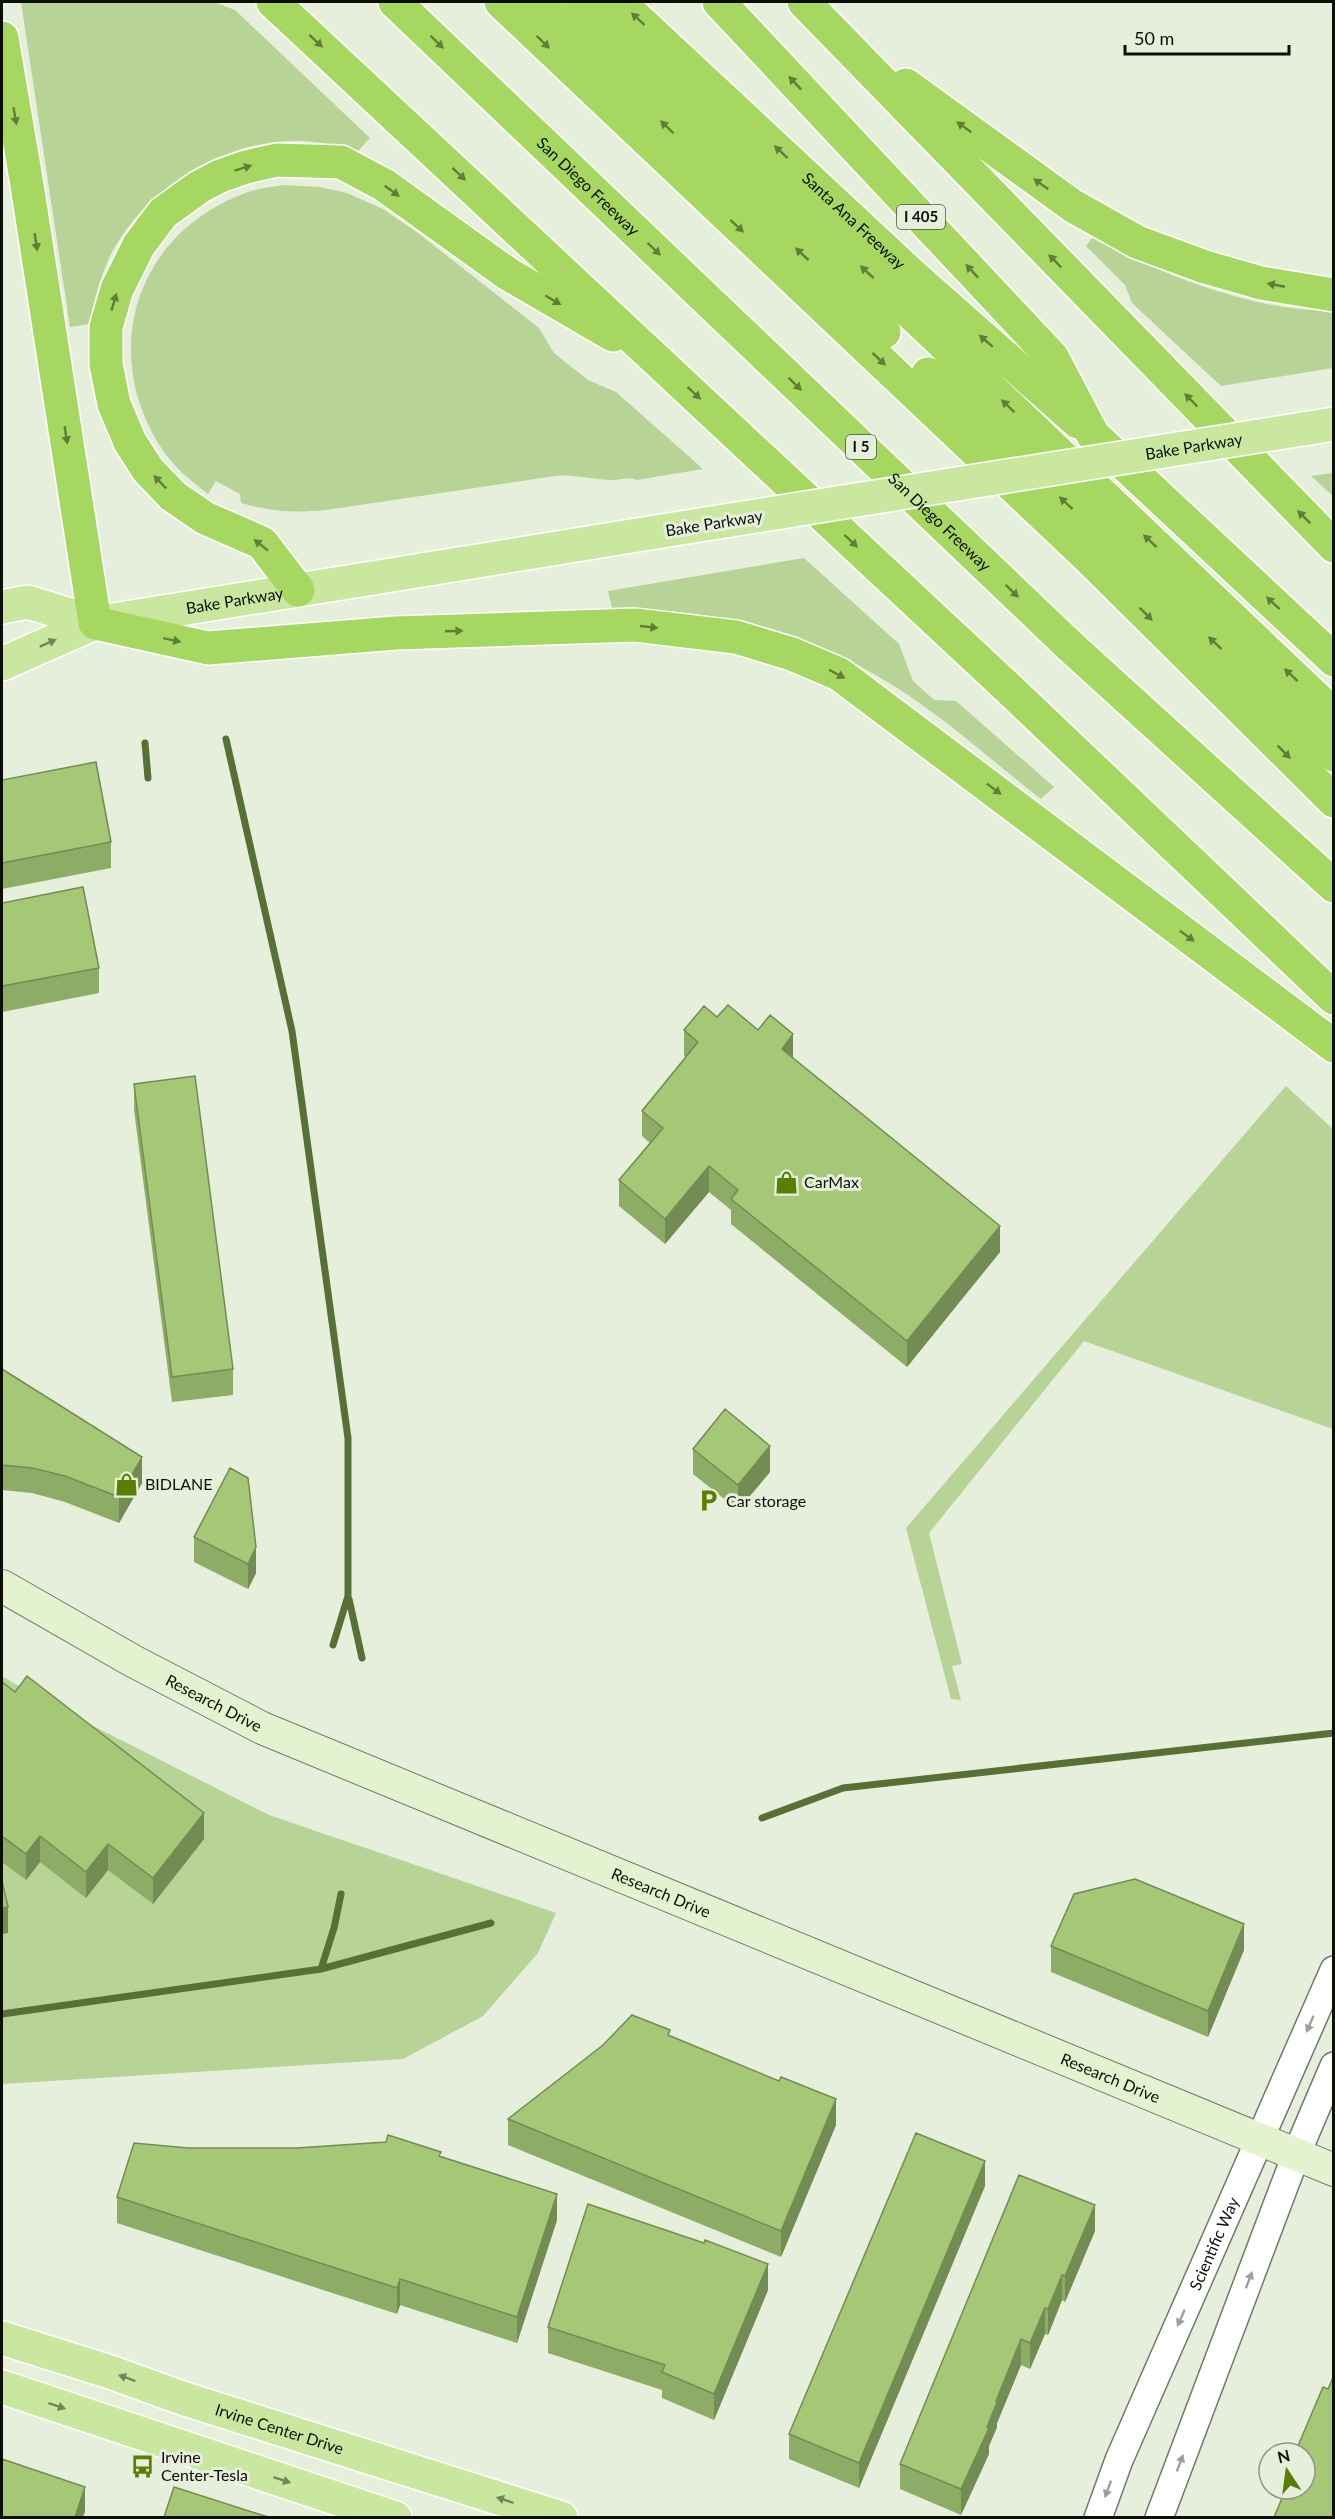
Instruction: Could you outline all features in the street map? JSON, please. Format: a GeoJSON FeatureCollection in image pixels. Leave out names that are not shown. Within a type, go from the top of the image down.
{"type":"FeatureCollection","features":[{"type":"Feature","properties":{"kind":"highway"},"geometry":{"type":"LineString","coordinates":[[273,2],[664,365],[1334,998]]}},
{"type":"Feature","properties":{"kind":"highway","name":"San Diego Freeway"},"geometry":{"type":"LineString","coordinates":[[395,2],[1071,647],[1334,886]]}},
{"type":"Feature","properties":{"kind":"highway"},"geometry":{"type":"LineString","coordinates":[[501,2],[701,176],[1334,755]]}},
{"type":"Feature","properties":{"kind":"highway"},"geometry":{"type":"LineString","coordinates":[[535,2],[701,176],[1334,801]]}},
{"type":"Feature","properties":{"kind":"highway"},"geometry":{"type":"LineString","coordinates":[[577,2],[921,323],[1334,715]]}},
{"type":"Feature","properties":{"kind":"highway","name":"Santa Ana Freeway"},"geometry":{"type":"LineString","coordinates":[[619,2],[911,274],[1093,435]]}},
{"type":"Feature","properties":{"kind":"highway","name":"I 405"},"geometry":{"type":"LineString","coordinates":[[719,2],[1052,357],[1093,435]]}},
{"type":"Feature","properties":{"kind":"highway"},"geometry":{"type":"LineString","coordinates":[[804,2],[1334,546]]}},
{"type":"Feature","properties":{"kind":"highway"},"geometry":{"type":"LineString","coordinates":[[834,32],[1073,206],[1137,242],[1205,267],[1262,283],[1334,295]]}},
{"type":"Feature","properties":{"kind":"highway"},"geometry":{"type":"LineString","coordinates":[[2,38],[95,623],[208,648],[396,633],[635,625],[736,637],[792,654],[839,674],[1334,1046]]}},
{"type":"Feature","properties":{"kind":"highway"},"geometry":{"type":"LineString","coordinates":[[297,590],[262,543],[205,518],[173,496],[148,470],[130,442],[114,404],[106,364],[106,327],[117,289],[139,246],[164,213],[199,187],[237,170],[277,160],[341,162],[384,185],[508,274],[664,365]]}},
{"type":"Feature","properties":{"kind":"highway"},"geometry":{"type":"LineString","coordinates":[[1093,435],[1334,660]]}},
{"type":"Feature","properties":{"kind":"main road","name":"Bake Parkway"},"geometry":{"type":"LineString","coordinates":[[2,664],[95,623],[1334,424]]}},
{"type":"Feature","properties":{"kind":"main road","name":"Bake Parkway"},"geometry":{"type":"LineString","coordinates":[[2,607],[28,602],[95,623]]}},
{"type":"Feature","properties":{"kind":"main road","name":"Research Drive"},"geometry":{"type":"LineString","coordinates":[[2,1586],[133,1661],[262,1728],[1334,2170]]}},
{"type":"Feature","properties":{"kind":"main road","name":"Irvine Center Drive"},"geometry":{"type":"LineString","coordinates":[[2,2338],[110,2372],[182,2398],[561,2517]]}},
{"type":"Feature","properties":{"kind":"main road"},"geometry":{"type":"LineString","coordinates":[[2,2387],[395,2517]]}},
{"type":"Feature","properties":{"kind":"street","name":"Scientific Way"},"geometry":{"type":"LineString","coordinates":[[1098,2517],[1119,2460],[1334,1970]]}},
{"type":"Feature","properties":{"kind":"street"},"geometry":{"type":"LineString","coordinates":[[1159,2517],[1296,2155],[1334,2066]]}},
{"type":"Feature","properties":{"kind":"green space"},"geometry":{"type":"Polygon","coordinates":[[[21,2],[214,2],[235,10],[370,138],[357,152],[321,143],[290,141],[259,145],[229,153],[173,184],[148,204],[128,228],[111,254],[98,288],[89,324],[70,327],[21,2]]]}},
{"type":"Feature","properties":{"kind":"green space"},"geometry":{"type":"Polygon","coordinates":[[[284,185],[320,187],[347,193],[383,209],[418,233],[539,328],[554,353],[588,380],[616,392],[703,469],[637,480],[555,476],[314,511],[273,510],[241,503],[240,494],[216,481],[208,494],[167,456],[143,411],[133,373],[132,335],[139,299],[155,265],[178,235],[210,211],[248,192],[284,185]]]}},
{"type":"Feature","properties":{"kind":"green space"},"geometry":{"type":"Polygon","coordinates":[[[1092,238],[1179,278],[1209,288],[1270,305],[1333,311],[1333,368],[1221,386],[1132,303],[1125,285],[1086,246],[1092,238]]]}},
{"type":"Feature","properties":{"kind":"green space"},"geometry":{"type":"Polygon","coordinates":[[[1334,473],[1333,496],[1311,476],[1334,473]]]}},
{"type":"Feature","properties":{"kind":"green space"},"geometry":{"type":"Polygon","coordinates":[[[804,558],[899,644],[913,681],[934,700],[956,701],[1054,787],[1041,799],[925,707],[873,673],[838,655],[802,640],[730,620],[693,614],[612,608],[608,591],[804,558]]]}},
{"type":"Feature","properties":{"kind":"green space"},"geometry":{"type":"Polygon","coordinates":[[[1286,1086],[1333,1129],[1333,1429],[1084,1341],[929,1533],[962,1664],[952,1666],[961,1700],[951,1699],[906,1528],[1286,1086]]]}},
{"type":"Feature","properties":{"kind":"green space"},"geometry":{"type":"Polygon","coordinates":[[[2,1676],[42,1700],[269,1815],[556,1913],[538,1953],[483,2016],[403,2059],[2,2084],[2,1676]]]}},
{"type":"Feature","properties":{"kind":"building"},"geometry":{"type":"Polygon","coordinates":[[[96,762],[111,842],[2,863],[2,780],[96,762]]]}},
{"type":"Feature","properties":{"kind":"building"},"geometry":{"type":"Polygon","coordinates":[[[83,887],[99,968],[2,986],[2,903],[83,887]]]}},
{"type":"Feature","properties":{"kind":"building"},"geometry":{"type":"Polygon","coordinates":[[[728,1005],[758,1030],[770,1015],[793,1034],[782,1049],[1000,1226],[907,1341],[731,1199],[738,1190],[709,1166],[665,1219],[619,1180],[663,1128],[642,1111],[698,1042],[684,1030],[704,1006],[717,1017],[728,1005]]]}},
{"type":"Feature","properties":{"kind":"building"},"geometry":{"type":"Polygon","coordinates":[[[195,1076],[233,1369],[172,1377],[134,1084],[195,1076]]]}},
{"type":"Feature","properties":{"kind":"building"},"geometry":{"type":"Polygon","coordinates":[[[2,1369],[142,1457],[119,1497],[65,1476],[32,1468],[2,1465],[2,1369]]]}},
{"type":"Feature","properties":{"kind":"building"},"geometry":{"type":"Polygon","coordinates":[[[725,1409],[770,1446],[738,1485],[693,1449],[725,1409]]]}},
{"type":"Feature","properties":{"kind":"building"},"geometry":{"type":"Polygon","coordinates":[[[230,1468],[248,1478],[256,1547],[248,1564],[194,1537],[230,1468]]]}},
{"type":"Feature","properties":{"kind":"building"},"geometry":{"type":"Polygon","coordinates":[[[27,1676],[204,1813],[153,1878],[108,1844],[86,1872],[40,1836],[26,1854],[2,1836],[2,1682],[15,1692],[27,1676]]]}},
{"type":"Feature","properties":{"kind":"building"},"geometry":{"type":"Polygon","coordinates":[[[1135,1879],[1244,1924],[1208,2011],[1051,1946],[1074,1894],[1135,1879]]]}},
{"type":"Feature","properties":{"kind":"building"},"geometry":{"type":"Polygon","coordinates":[[[2,1881],[8,1907],[2,1908],[2,1881]]]}},
{"type":"Feature","properties":{"kind":"building"},"geometry":{"type":"Polygon","coordinates":[[[632,2015],[670,2030],[668,2035],[779,2081],[781,2077],[836,2099],[781,2231],[508,2119],[603,2045],[632,2015]]]}},
{"type":"Feature","properties":{"kind":"building"},"geometry":{"type":"Polygon","coordinates":[[[916,2133],[985,2161],[859,2463],[789,2434],[916,2133]]]}},
{"type":"Feature","properties":{"kind":"building"},"geometry":{"type":"Polygon","coordinates":[[[388,2135],[441,2152],[439,2156],[557,2194],[517,2317],[400,2279],[397,2288],[117,2197],[134,2143],[188,2148],[297,2148],[386,2142],[388,2135]]]}},
{"type":"Feature","properties":{"kind":"building"},"geometry":{"type":"Polygon","coordinates":[[[1019,2175],[1095,2205],[1065,2276],[1062,2275],[1048,2309],[1045,2308],[1030,2343],[1021,2339],[996,2401],[987,2427],[989,2428],[961,2489],[900,2464],[1019,2175]]]}},
{"type":"Feature","properties":{"kind":"building"},"geometry":{"type":"Polygon","coordinates":[[[588,2204],[704,2243],[705,2240],[768,2264],[714,2394],[662,2372],[665,2365],[548,2327],[588,2204]]]}},
{"type":"Feature","properties":{"kind":"building"},"geometry":{"type":"Polygon","coordinates":[[[1334,2375],[1334,2517],[1274,2517],[1281,2501],[1317,2501],[1317,2441],[1300,2441],[1323,2387],[1328,2389],[1334,2375]]]}},
{"type":"Feature","properties":{"kind":"building"},"geometry":{"type":"Polygon","coordinates":[[[2,2459],[85,2487],[75,2517],[2,2517],[2,2459]]]}},
{"type":"Feature","properties":{"kind":"building"},"geometry":{"type":"Polygon","coordinates":[[[174,2487],[268,2517],[164,2517],[174,2487]]]}},
{"type":"Feature","properties":{"kind":"waterway"},"geometry":{"type":"LineString","coordinates":[[226,739],[292,1031],[348,1438],[348,1596],[333,1645]]}},
{"type":"Feature","properties":{"kind":"waterway"},"geometry":{"type":"LineString","coordinates":[[145,743],[148,778]]}},
{"type":"Feature","properties":{"kind":"waterway"},"geometry":{"type":"LineString","coordinates":[[349,1599],[362,1658]]}},
{"type":"Feature","properties":{"kind":"waterway"},"geometry":{"type":"LineString","coordinates":[[762,1818],[843,1788],[1334,1733]]}},
{"type":"Feature","properties":{"kind":"waterway"},"geometry":{"type":"LineString","coordinates":[[321,1969],[334,1928],[341,1894]]}},
{"type":"Feature","properties":{"kind":"waterway"},"geometry":{"type":"LineString","coordinates":[[2,2014],[321,1969],[491,1923]]}},
{"type":"Feature","properties":{"kind":"place","name":"CarMax"},"geometry":{"type":"Point","coordinates":[786,1182]}},
{"type":"Feature","properties":{"kind":"place","name":"BIDLANE"},"geometry":{"type":"Point","coordinates":[127,1484]}},
{"type":"Feature","properties":{"kind":"place","name":"Car storage"},"geometry":{"type":"Point","coordinates":[708,1501]}},
{"type":"Feature","properties":{"kind":"place","name":"Irvine Center-Tesla"},"geometry":{"type":"Point","coordinates":[143,2466]}}]}
